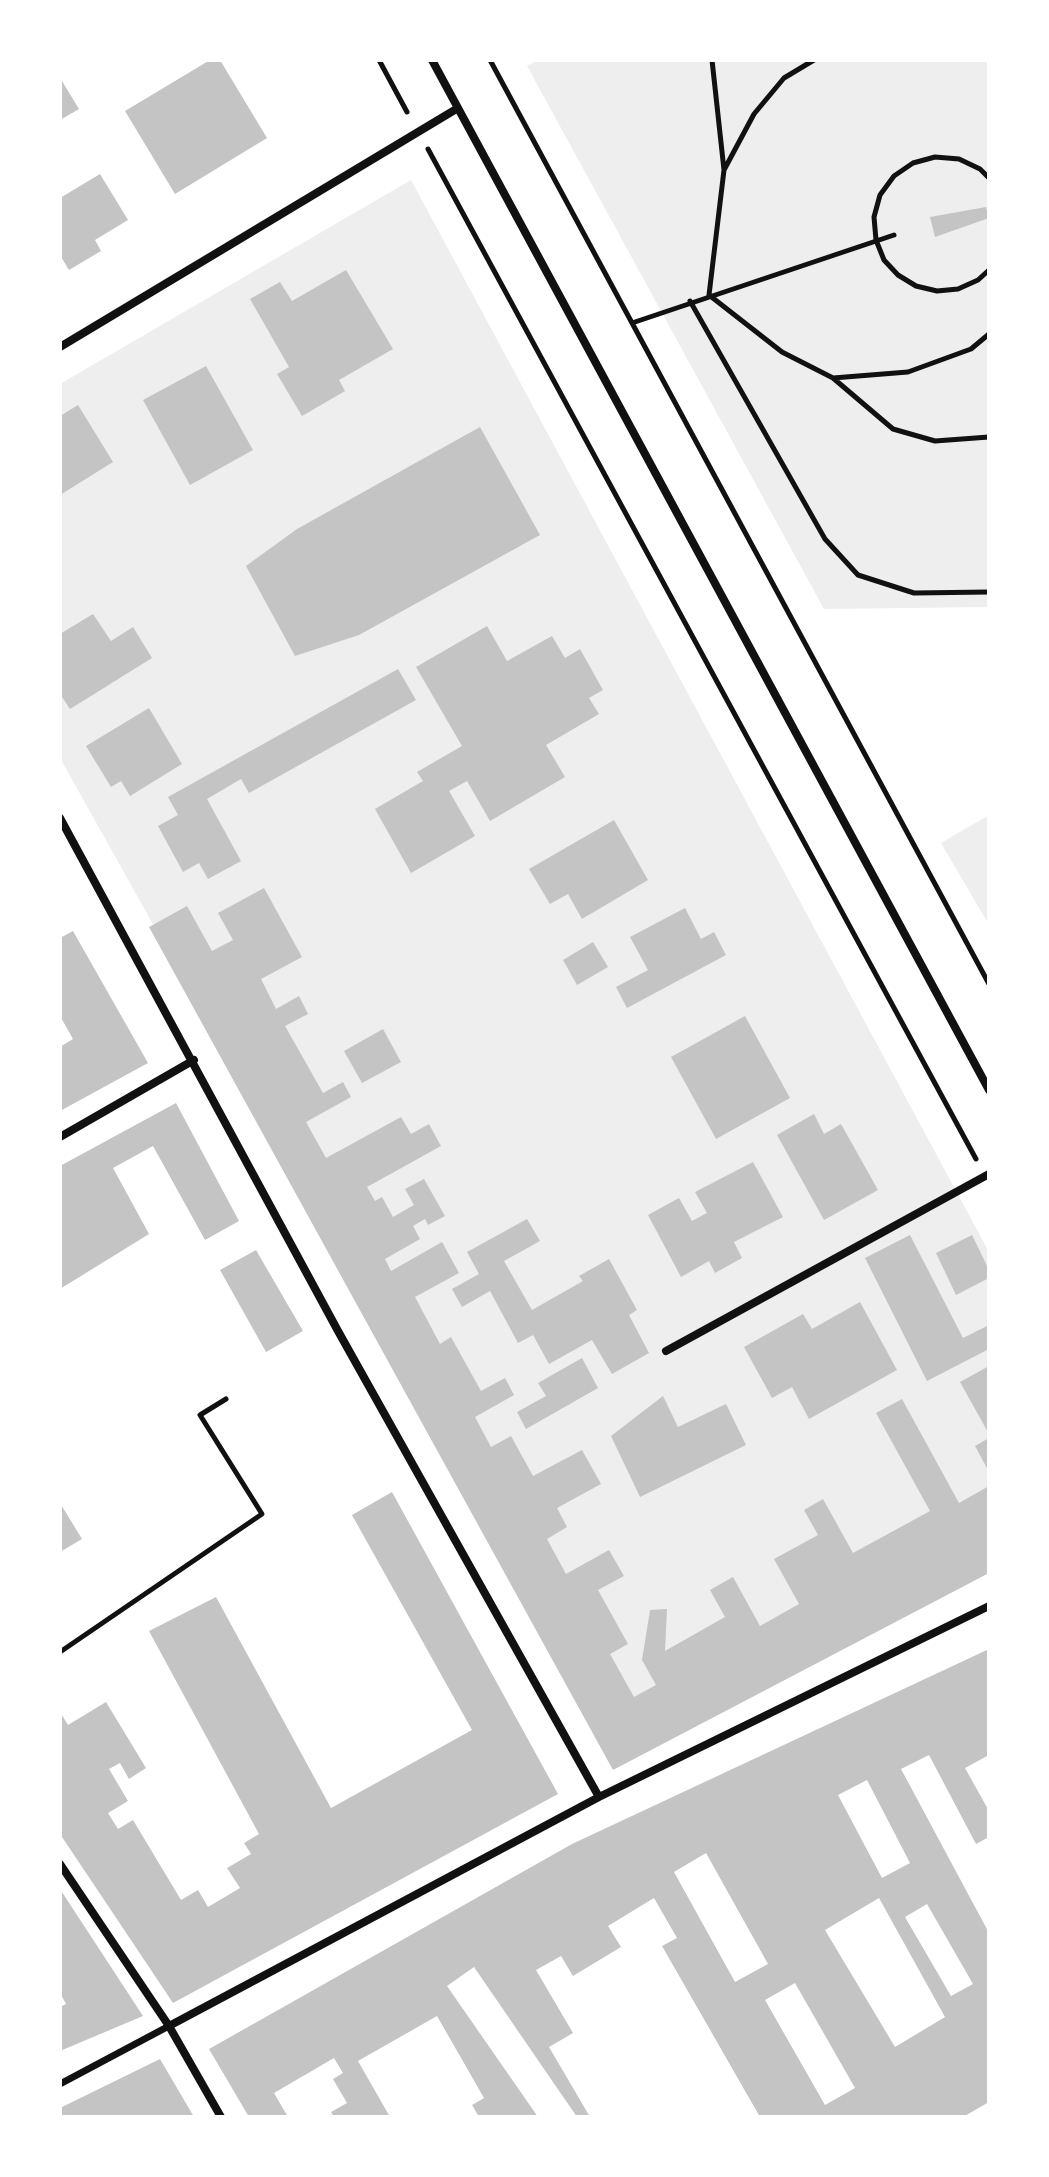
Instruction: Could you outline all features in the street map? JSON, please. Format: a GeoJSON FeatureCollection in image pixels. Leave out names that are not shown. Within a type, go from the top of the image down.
{"type":"FeatureCollection","features":[{"type":"Feature","properties":{"kind":"street"},"geometry":{"type":"LineString","coordinates":[[432,60],[989,1090]]}},
{"type":"Feature","properties":{"kind":"street"},"geometry":{"type":"LineString","coordinates":[[60,347],[458,108]]}},
{"type":"Feature","properties":{"kind":"street"},"geometry":{"type":"LineString","coordinates":[[60,818],[194,1060],[338,1331],[599,1797]]}},
{"type":"Feature","properties":{"kind":"street"},"geometry":{"type":"LineString","coordinates":[[60,1137],[194,1060]]}},
{"type":"Feature","properties":{"kind":"street"},"geometry":{"type":"LineString","coordinates":[[666,1351],[987,1175]]}},
{"type":"Feature","properties":{"kind":"street"},"geometry":{"type":"LineString","coordinates":[[60,2084],[599,1797],[989,1606]]}},
{"type":"Feature","properties":{"kind":"street"},"geometry":{"type":"LineString","coordinates":[[60,1864],[169,2026],[221,2117]]}},
{"type":"Feature","properties":{"kind":"path"},"geometry":{"type":"LineString","coordinates":[[379,60],[987,1175]]}},
{"type":"Feature","properties":{"kind":"path"},"geometry":{"type":"LineString","coordinates":[[490,60],[989,984]]}},
{"type":"Feature","properties":{"kind":"path"},"geometry":{"type":"LineString","coordinates":[[709,295],[724,170],[712,60]]}},
{"type":"Feature","properties":{"kind":"path"},"geometry":{"type":"LineString","coordinates":[[724,170],[754,114],[784,78],[814,60]]}},
{"type":"Feature","properties":{"kind":"path"},"geometry":{"type":"LineString","coordinates":[[989,178],[980,169],[959,159],[935,157],[913,163],[894,176],[880,195],[874,217],[876,240],[884,260],[898,275],[916,286],[937,291],[958,289],[978,280],[989,270]]}},
{"type":"Feature","properties":{"kind":"path"},"geometry":{"type":"LineString","coordinates":[[632,323],[894,235]]}},
{"type":"Feature","properties":{"kind":"path"},"geometry":{"type":"LineString","coordinates":[[709,295],[782,352],[833,378],[893,429],[935,441],[989,437]]}},
{"type":"Feature","properties":{"kind":"path"},"geometry":{"type":"LineString","coordinates":[[690,301],[825,539],[858,575],[914,593],[989,592]]}},
{"type":"Feature","properties":{"kind":"path"},"geometry":{"type":"LineString","coordinates":[[833,378],[908,372],[971,349],[989,334]]}},
{"type":"Feature","properties":{"kind":"path"},"geometry":{"type":"LineString","coordinates":[[60,1652],[262,1514],[200,1415],[226,1399]]}},
{"type":"Feature","properties":{"kind":"shaded area"},"geometry":{"type":"Polygon","coordinates":[[[538,60],[989,60],[989,607],[824,609],[527,66],[538,60]]]}},
{"type":"Feature","properties":{"kind":"shaded area"},"geometry":{"type":"Polygon","coordinates":[[[411,180],[989,1252],[989,1569],[617,1754],[60,758],[60,384],[411,180]]]}},
{"type":"Feature","properties":{"kind":"shaded area"},"geometry":{"type":"Polygon","coordinates":[[[989,815],[989,925],[941,843],[989,815]]]}},
{"type":"Feature","properties":{"kind":"building"},"geometry":{"type":"Polygon","coordinates":[[[210,60],[220,60],[267,138],[175,194],[125,111],[210,60]]]}},
{"type":"Feature","properties":{"kind":"building"},"geometry":{"type":"Polygon","coordinates":[[[60,82],[79,109],[60,120],[60,82]]]}},
{"type":"Feature","properties":{"kind":"building"},"geometry":{"type":"Polygon","coordinates":[[[100,174],[128,220],[95,240],[101,251],[69,270],[60,255],[60,198],[100,174]]]}},
{"type":"Feature","properties":{"kind":"building"},"geometry":{"type":"Polygon","coordinates":[[[986,207],[989,218],[935,237],[930,217],[986,207]]]}},
{"type":"Feature","properties":{"kind":"building"},"geometry":{"type":"Polygon","coordinates":[[[346,270],[393,349],[339,380],[345,391],[302,416],[277,374],[289,367],[250,299],[280,282],[292,301],[346,270]]]}},
{"type":"Feature","properties":{"kind":"building"},"geometry":{"type":"Polygon","coordinates":[[[206,366],[253,450],[190,485],[143,400],[206,366]]]}},
{"type":"Feature","properties":{"kind":"building"},"geometry":{"type":"Polygon","coordinates":[[[78,405],[113,462],[60,495],[60,416],[78,405]]]}},
{"type":"Feature","properties":{"kind":"building"},"geometry":{"type":"Polygon","coordinates":[[[480,427],[540,535],[359,635],[295,656],[246,566],[297,529],[480,427]]]}},
{"type":"Feature","properties":{"kind":"building"},"geometry":{"type":"Polygon","coordinates":[[[93,614],[111,641],[133,627],[152,658],[70,709],[60,694],[60,634],[93,614]]]}},
{"type":"Feature","properties":{"kind":"building"},"geometry":{"type":"Polygon","coordinates":[[[487,626],[507,661],[552,636],[565,658],[580,649],[603,690],[589,698],[599,714],[546,745],[565,777],[490,821],[467,781],[449,791],[475,836],[411,873],[375,809],[423,781],[417,772],[462,746],[416,667],[487,626]]]}},
{"type":"Feature","properties":{"kind":"building"},"geometry":{"type":"Polygon","coordinates":[[[398,669],[416,700],[249,793],[241,779],[207,799],[241,861],[208,879],[199,863],[183,872],[158,826],[178,815],[168,797],[398,669]]]}},
{"type":"Feature","properties":{"kind":"building"},"geometry":{"type":"Polygon","coordinates":[[[149,708],[182,764],[130,796],[121,781],[111,787],[86,746],[149,708]]]}},
{"type":"Feature","properties":{"kind":"building"},"geometry":{"type":"Polygon","coordinates":[[[614,820],[648,880],[582,919],[568,894],[550,904],[529,869],[614,820]]]}},
{"type":"Feature","properties":{"kind":"building"},"geometry":{"type":"Polygon","coordinates":[[[264,888],[302,957],[261,979],[276,1009],[299,996],[308,1014],[285,1026],[323,1093],[343,1082],[351,1097],[306,1122],[326,1158],[401,1117],[411,1134],[429,1124],[441,1146],[367,1187],[375,1201],[382,1197],[393,1217],[414,1205],[405,1189],[424,1179],[445,1216],[428,1225],[425,1219],[413,1226],[420,1239],[385,1259],[391,1271],[442,1242],[459,1273],[415,1297],[440,1344],[451,1337],[481,1391],[505,1378],[514,1395],[475,1417],[491,1447],[511,1436],[533,1476],[582,1450],[601,1484],[557,1508],[567,1527],[547,1539],[566,1574],[609,1550],[624,1576],[598,1590],[628,1644],[610,1654],[634,1697],[656,1685],[642,1660],[650,1610],[667,1609],[665,1651],[725,1617],[710,1590],[733,1577],[760,1626],[799,1604],[774,1559],[818,1535],[804,1510],[823,1499],[853,1553],[930,1511],[876,1413],[902,1399],[959,1503],[989,1486],[989,1573],[613,1770],[149,927],[187,906],[212,951],[233,940],[218,913],[264,888]]]}},
{"type":"Feature","properties":{"kind":"building"},"geometry":{"type":"Polygon","coordinates":[[[685,908],[701,939],[714,932],[726,955],[627,1008],[616,987],[648,970],[630,937],[685,908]]]}},
{"type":"Feature","properties":{"kind":"building"},"geometry":{"type":"Polygon","coordinates":[[[73,931],[148,1063],[60,1111],[60,1047],[73,1039],[60,1016],[60,938],[73,931]]]}},
{"type":"Feature","properties":{"kind":"building"},"geometry":{"type":"Polygon","coordinates":[[[593,942],[608,967],[577,985],[563,960],[593,942]]]}},
{"type":"Feature","properties":{"kind":"building"},"geometry":{"type":"Polygon","coordinates":[[[745,1016],[790,1098],[716,1139],[671,1057],[745,1016]]]}},
{"type":"Feature","properties":{"kind":"building"},"geometry":{"type":"Polygon","coordinates":[[[383,1029],[401,1062],[362,1083],[344,1051],[383,1029]]]}},
{"type":"Feature","properties":{"kind":"building"},"geometry":{"type":"Polygon","coordinates":[[[176,1103],[239,1221],[205,1240],[153,1146],[113,1168],[149,1234],[60,1289],[60,1166],[176,1103]]]}},
{"type":"Feature","properties":{"kind":"building"},"geometry":{"type":"Polygon","coordinates":[[[814,1114],[824,1134],[841,1124],[878,1190],[824,1220],[777,1135],[814,1114]]]}},
{"type":"Feature","properties":{"kind":"building"},"geometry":{"type":"Polygon","coordinates":[[[753,1162],[783,1217],[734,1242],[742,1258],[715,1273],[709,1261],[681,1277],[648,1215],[679,1198],[692,1221],[707,1213],[695,1192],[753,1162]]]}},
{"type":"Feature","properties":{"kind":"building"},"geometry":{"type":"Polygon","coordinates":[[[527,1219],[540,1241],[504,1261],[532,1310],[583,1281],[579,1276],[609,1259],[637,1310],[629,1315],[649,1353],[612,1374],[592,1340],[549,1364],[533,1335],[518,1343],[490,1291],[462,1307],[452,1289],[479,1274],[467,1252],[527,1219]]]}},
{"type":"Feature","properties":{"kind":"building"},"geometry":{"type":"Polygon","coordinates":[[[910,1235],[963,1338],[989,1325],[989,1349],[927,1381],[865,1258],[910,1235]]]}},
{"type":"Feature","properties":{"kind":"building"},"geometry":{"type":"Polygon","coordinates":[[[972,1235],[989,1270],[989,1278],[956,1295],[936,1253],[972,1235]]]}},
{"type":"Feature","properties":{"kind":"building"},"geometry":{"type":"Polygon","coordinates":[[[256,1250],[303,1331],[266,1352],[220,1270],[256,1250]]]}},
{"type":"Feature","properties":{"kind":"building"},"geometry":{"type":"Polygon","coordinates":[[[860,1302],[897,1370],[809,1419],[792,1387],[772,1398],[744,1347],[803,1314],[812,1329],[860,1302]]]}},
{"type":"Feature","properties":{"kind":"building"},"geometry":{"type":"Polygon","coordinates":[[[582,1358],[598,1388],[526,1429],[517,1412],[546,1396],[538,1383],[582,1358]]]}},
{"type":"Feature","properties":{"kind":"building"},"geometry":{"type":"Polygon","coordinates":[[[989,1366],[989,1434],[960,1382],[989,1366]]]}},
{"type":"Feature","properties":{"kind":"building"},"geometry":{"type":"Polygon","coordinates":[[[663,1396],[678,1427],[726,1404],[746,1445],[640,1497],[611,1436],[663,1396]]]}},
{"type":"Feature","properties":{"kind":"building"},"geometry":{"type":"Polygon","coordinates":[[[989,1438],[989,1472],[975,1446],[989,1438]]]}},
{"type":"Feature","properties":{"kind":"building"},"geometry":{"type":"Polygon","coordinates":[[[392,1492],[558,1794],[173,2003],[60,1834],[60,1712],[68,1725],[106,1702],[146,1768],[129,1779],[120,1763],[109,1769],[128,1801],[108,1813],[118,1829],[133,1820],[181,1900],[198,1890],[208,1907],[240,1888],[227,1868],[251,1854],[244,1843],[259,1834],[149,1631],[216,1597],[331,1808],[472,1730],[352,1515],[392,1492]]]}},
{"type":"Feature","properties":{"kind":"building"},"geometry":{"type":"Polygon","coordinates":[[[60,1503],[82,1539],[60,1552],[60,1503]]]}},
{"type":"Feature","properties":{"kind":"building"},"geometry":{"type":"Polygon","coordinates":[[[989,1649],[989,1755],[965,1768],[989,1811],[989,1837],[976,1844],[929,1755],[901,1769],[989,1933],[989,2102],[963,2117],[760,2117],[662,1946],[677,1938],[654,1898],[608,1926],[621,1947],[573,1976],[561,1956],[536,1970],[573,2033],[549,2047],[590,2117],[577,2117],[474,1967],[447,1986],[538,2117],[479,2117],[472,2105],[484,2098],[437,2016],[358,2061],[390,2117],[334,2117],[331,2112],[347,2103],[333,2079],[343,2073],[334,2058],[274,2093],[288,2117],[249,2117],[209,2049],[572,1844],[989,1649]],[[867,1780],[838,1795],[882,1878],[910,1863],[867,1780]],[[706,1853],[674,1872],[735,1982],[768,1964],[706,1853]],[[879,1898],[825,1930],[895,2047],[945,2017],[879,1898]],[[927,1904],[905,1917],[951,1996],[973,1984],[927,1904]],[[795,1983],[765,2000],[825,2105],[855,2088],[795,1983]]]}},
{"type":"Feature","properties":{"kind":"building"},"geometry":{"type":"Polygon","coordinates":[[[60,1889],[143,2016],[60,2051],[60,2007],[66,2004],[60,1993],[60,1889]]]}},
{"type":"Feature","properties":{"kind":"building"},"geometry":{"type":"Polygon","coordinates":[[[160,2059],[194,2117],[60,2117],[60,2108],[160,2059]]]}}]}
